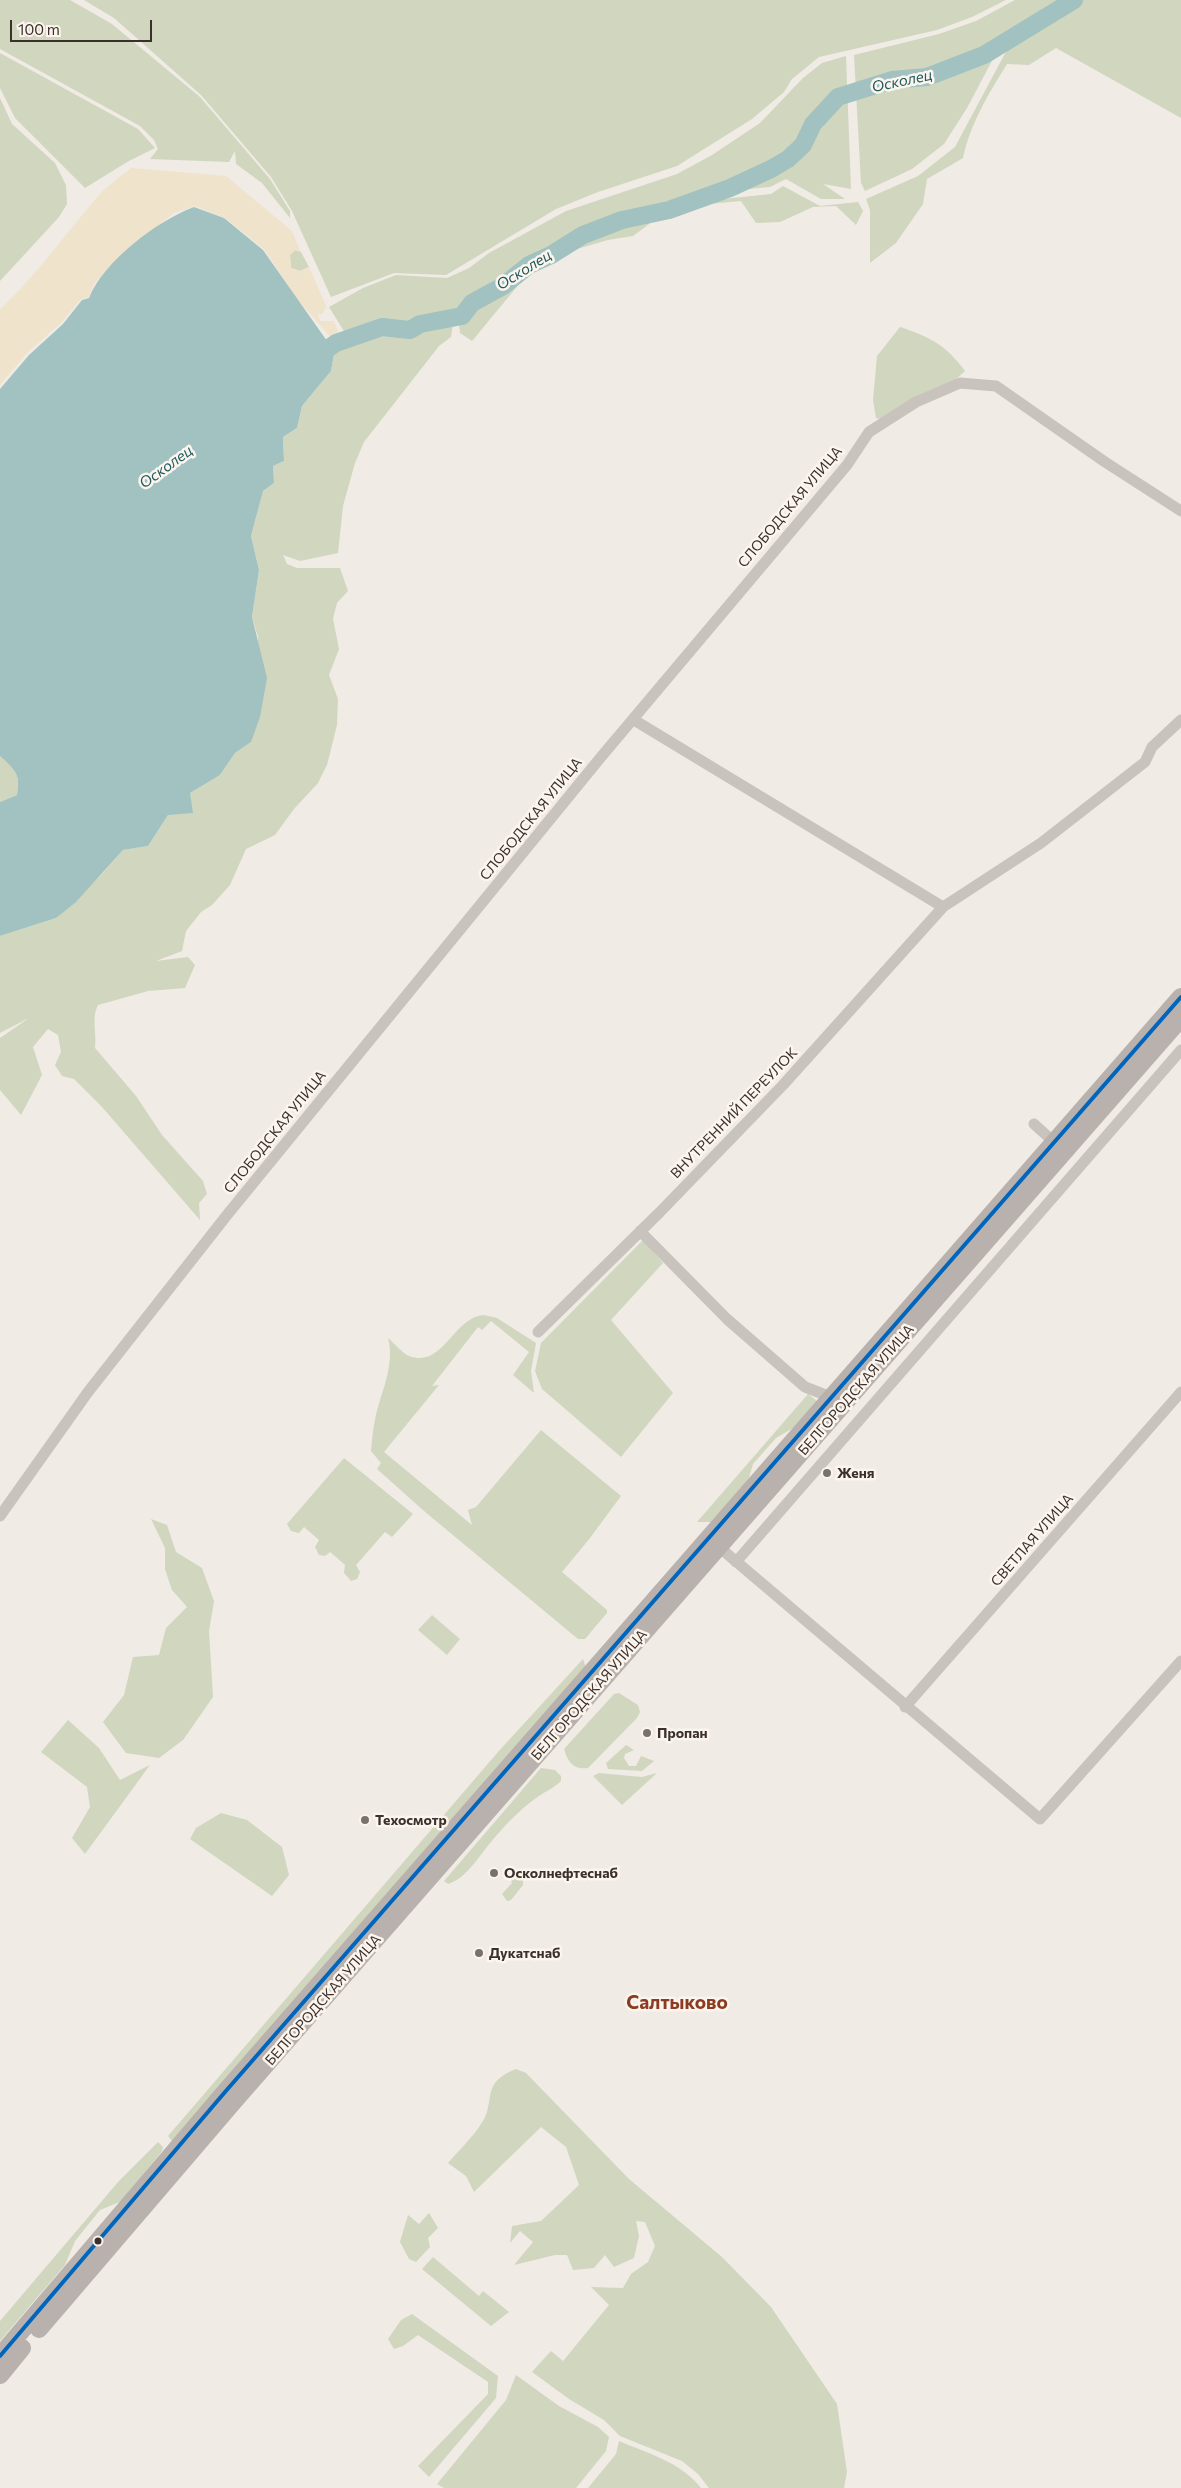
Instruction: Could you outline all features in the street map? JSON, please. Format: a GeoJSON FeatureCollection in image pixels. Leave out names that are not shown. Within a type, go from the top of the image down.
{"type":"FeatureCollection","features":[{"type":"Feature","properties":{"kind":"main road","name":"БЕЛГОРОДСКАЯ УЛИЦА"},"geometry":{"type":"LineString","coordinates":[[0,2375],[229,2107],[719,1547],[1061,1146],[1181,998]]}},
{"type":"Feature","properties":{"kind":"main road","name":"БЕЛГОРОДСКАЯ УЛИЦА"},"geometry":{"type":"LineString","coordinates":[[0,2356],[177,2148],[831,1397],[1181,1018]]}},
{"type":"Feature","properties":{"kind":"street","name":"СЛОБОДСКАЯ УЛИЦА"},"geometry":{"type":"LineString","coordinates":[[0,1516],[88,1392],[227,1215],[601,757],[847,465],[869,432],[916,402],[960,383],[996,386],[1181,512]]}},
{"type":"Feature","properties":{"kind":"street"},"geometry":{"type":"LineString","coordinates":[[634,720],[943,907]]}},
{"type":"Feature","properties":{"kind":"street","name":"ВНУТРЕННИЙ ПЕРЕУЛОК"},"geometry":{"type":"LineString","coordinates":[[538,1332],[640,1231],[782,1085],[943,907],[1041,842],[1145,762],[1152,747],[1181,720]]}},
{"type":"Feature","properties":{"kind":"street"},"geometry":{"type":"LineString","coordinates":[[736,1562],[1181,1050]]}},
{"type":"Feature","properties":{"kind":"street"},"geometry":{"type":"LineString","coordinates":[[1034,1124],[1082,1164]]}},
{"type":"Feature","properties":{"kind":"street"},"geometry":{"type":"LineString","coordinates":[[640,1231],[727,1319],[806,1387],[831,1397]]}},
{"type":"Feature","properties":{"kind":"street","name":"СВЕТЛАЯ УЛИЦА"},"geometry":{"type":"LineString","coordinates":[[905,1707],[1181,1392]]}},
{"type":"Feature","properties":{"kind":"street"},"geometry":{"type":"LineString","coordinates":[[719,1547],[1040,1820],[1181,1661]]}},
{"type":"Feature","properties":{"kind":"green space"},"geometry":{"type":"Polygon","coordinates":[[[0,0],[70,0],[112,24],[200,97],[270,179],[290,211],[290,218],[262,183],[236,164],[235,151],[229,162],[150,159],[158,149],[154,140],[140,126],[0,49],[0,0]]]}},
{"type":"Feature","properties":{"kind":"green space"},"geometry":{"type":"Polygon","coordinates":[[[84,0],[1006,0],[972,17],[937,30],[819,57],[792,79],[784,92],[752,119],[677,166],[598,192],[556,209],[446,275],[394,273],[331,297],[292,211],[271,177],[201,95],[114,18],[84,0]]]}},
{"type":"Feature","properties":{"kind":"green space"},"geometry":{"type":"Polygon","coordinates":[[[1015,0],[1068,0],[1003,40],[967,108],[944,144],[912,169],[865,191],[861,183],[854,55],[939,34],[976,21],[1015,0]]]}},
{"type":"Feature","properties":{"kind":"green space"},"geometry":{"type":"Polygon","coordinates":[[[1081,0],[1181,0],[1181,118],[1056,48],[1029,65],[1007,64],[975,121],[963,158],[927,179],[923,204],[896,243],[870,263],[870,210],[866,199],[918,176],[955,147],[1009,46],[1081,0]]]}},
{"type":"Feature","properties":{"kind":"green space"},"geometry":{"type":"Polygon","coordinates":[[[0,53],[138,129],[155,148],[127,162],[85,188],[15,118],[0,88],[0,53]]]}},
{"type":"Feature","properties":{"kind":"green space"},"geometry":{"type":"Polygon","coordinates":[[[846,56],[851,189],[823,184],[845,199],[821,199],[786,179],[770,187],[706,193],[588,228],[528,262],[502,283],[469,300],[464,310],[458,315],[422,320],[405,327],[382,325],[347,336],[329,307],[363,288],[396,275],[447,278],[469,268],[489,253],[566,211],[677,174],[712,155],[760,123],[803,78],[822,63],[846,56]]]}},
{"type":"Feature","properties":{"kind":"green space"},"geometry":{"type":"Polygon","coordinates":[[[0,98],[12,124],[55,163],[66,185],[67,204],[59,217],[0,281],[0,98]]]}},
{"type":"Feature","properties":{"kind":"green space"},"geometry":{"type":"Polygon","coordinates":[[[783,186],[820,206],[858,202],[863,211],[856,225],[836,206],[813,207],[780,222],[756,223],[741,201],[689,206],[656,219],[633,236],[608,240],[563,253],[525,277],[472,341],[460,333],[458,316],[502,290],[530,267],[552,257],[584,237],[620,224],[669,213],[689,204],[771,194],[783,186]]]}},
{"type":"Feature","properties":{"kind":"green space"},"geometry":{"type":"Polygon","coordinates":[[[295,250],[301,252],[309,267],[300,271],[291,268],[290,255],[295,250]]]}},
{"type":"Feature","properties":{"kind":"green space"},"geometry":{"type":"Polygon","coordinates":[[[454,318],[451,337],[439,346],[364,442],[355,463],[343,506],[338,553],[300,561],[283,555],[287,564],[297,568],[340,568],[348,591],[337,603],[333,619],[339,649],[329,675],[338,699],[337,725],[327,765],[318,783],[294,809],[275,835],[246,849],[230,885],[212,905],[201,912],[186,931],[182,951],[156,961],[188,957],[195,965],[185,988],[148,991],[98,1005],[96,1010],[95,1048],[136,1096],[162,1135],[203,1181],[207,1194],[199,1203],[200,1220],[102,1107],[74,1079],[62,1076],[55,1065],[61,1052],[58,1035],[48,1029],[33,1047],[42,1075],[21,1115],[0,1090],[0,1038],[29,1018],[0,1033],[0,936],[56,918],[101,875],[123,850],[148,846],[168,815],[190,793],[220,775],[235,753],[251,742],[258,637],[252,617],[259,570],[251,536],[263,491],[274,483],[273,466],[284,461],[283,437],[297,428],[302,406],[331,371],[336,345],[382,330],[409,333],[420,326],[454,318]]]}},
{"type":"Feature","properties":{"kind":"green space"},"geometry":{"type":"Polygon","coordinates":[[[900,327],[920,334],[937,343],[965,371],[955,380],[919,395],[881,419],[876,418],[873,400],[877,356],[900,327]]]}},
{"type":"Feature","properties":{"kind":"green space"},"geometry":{"type":"Polygon","coordinates":[[[0,756],[16,773],[18,788],[17,795],[0,802],[0,756]]]}},
{"type":"Feature","properties":{"kind":"green space"},"geometry":{"type":"Polygon","coordinates":[[[643,1240],[663,1263],[611,1320],[673,1393],[621,1457],[542,1389],[535,1371],[541,1343],[643,1240]]]}},
{"type":"Feature","properties":{"kind":"green space"},"geometry":{"type":"Polygon","coordinates":[[[484,1315],[497,1318],[536,1343],[531,1371],[534,1393],[513,1375],[529,1352],[491,1321],[482,1330],[478,1327],[432,1386],[439,1385],[384,1452],[472,1525],[468,1510],[476,1507],[541,1430],[621,1496],[562,1572],[607,1610],[607,1613],[585,1639],[578,1639],[424,1511],[377,1469],[381,1463],[371,1451],[375,1420],[389,1367],[390,1348],[388,1338],[406,1355],[421,1358],[431,1355],[439,1349],[464,1324],[473,1318],[484,1315]]]}},
{"type":"Feature","properties":{"kind":"green space"},"geometry":{"type":"Polygon","coordinates":[[[808,1394],[817,1401],[800,1424],[776,1438],[753,1464],[746,1488],[714,1522],[697,1522],[808,1394]]]}},
{"type":"Feature","properties":{"kind":"green space"},"geometry":{"type":"Polygon","coordinates":[[[344,1458],[413,1514],[392,1537],[385,1532],[356,1565],[360,1572],[357,1579],[351,1581],[344,1573],[345,1565],[330,1552],[325,1556],[319,1555],[315,1547],[319,1540],[304,1527],[299,1533],[291,1531],[287,1524],[344,1458]]]}},
{"type":"Feature","properties":{"kind":"green space"},"geometry":{"type":"Polygon","coordinates":[[[151,1519],[167,1525],[176,1552],[202,1568],[214,1601],[209,1631],[213,1697],[183,1740],[159,1758],[126,1753],[103,1722],[124,1695],[133,1657],[159,1655],[166,1628],[187,1607],[172,1590],[165,1569],[165,1548],[151,1519]]]}},
{"type":"Feature","properties":{"kind":"green space"},"geometry":{"type":"Polygon","coordinates":[[[432,1615],[460,1639],[447,1655],[418,1630],[432,1615]]]}},
{"type":"Feature","properties":{"kind":"green space"},"geometry":{"type":"Polygon","coordinates":[[[583,1659],[586,1668],[172,2141],[168,2136],[498,1752],[583,1659]]]}},
{"type":"Feature","properties":{"kind":"green space"},"geometry":{"type":"Polygon","coordinates":[[[619,1693],[638,1705],[640,1712],[637,1718],[588,1768],[578,1768],[569,1761],[564,1749],[614,1694],[619,1693]]]}},
{"type":"Feature","properties":{"kind":"green space"},"geometry":{"type":"Polygon","coordinates":[[[68,1720],[99,1748],[120,1780],[150,1765],[85,1854],[72,1838],[90,1807],[87,1787],[41,1752],[68,1720]]]}},
{"type":"Feature","properties":{"kind":"green space"},"geometry":{"type":"Polygon","coordinates":[[[626,1745],[634,1750],[625,1754],[624,1758],[629,1766],[636,1766],[641,1756],[654,1761],[642,1771],[608,1769],[606,1763],[626,1745]]]}},
{"type":"Feature","properties":{"kind":"green space"},"geometry":{"type":"Polygon","coordinates":[[[541,1768],[555,1770],[561,1776],[561,1781],[516,1814],[468,1871],[448,1884],[444,1881],[541,1768]]]}},
{"type":"Feature","properties":{"kind":"green space"},"geometry":{"type":"Polygon","coordinates":[[[599,1773],[642,1777],[657,1773],[622,1805],[593,1776],[599,1773]]]}},
{"type":"Feature","properties":{"kind":"green space"},"geometry":{"type":"Polygon","coordinates":[[[221,1813],[247,1820],[282,1847],[289,1875],[272,1896],[190,1839],[196,1828],[221,1813]]]}},
{"type":"Feature","properties":{"kind":"green space"},"geometry":{"type":"Polygon","coordinates":[[[517,1878],[523,1880],[523,1885],[511,1900],[507,1901],[502,1894],[512,1883],[511,1881],[517,1878]]]}},
{"type":"Feature","properties":{"kind":"green space"},"geometry":{"type":"Polygon","coordinates":[[[516,2069],[526,2073],[629,2179],[722,2257],[771,2307],[837,2404],[847,2472],[844,2488],[709,2488],[698,2474],[682,2461],[620,2436],[604,2420],[569,2399],[532,2372],[551,2351],[563,2361],[609,2305],[591,2287],[623,2288],[631,2274],[648,2262],[655,2246],[645,2222],[636,2221],[639,2236],[634,2258],[614,2267],[605,2255],[594,2268],[573,2270],[567,2255],[555,2255],[514,2265],[533,2242],[520,2231],[510,2243],[512,2226],[541,2221],[579,2185],[566,2147],[541,2127],[474,2192],[466,2176],[448,2163],[470,2139],[486,2116],[493,2087],[497,2080],[516,2069]]]}},
{"type":"Feature","properties":{"kind":"green space"},"geometry":{"type":"Polygon","coordinates":[[[158,2142],[163,2147],[162,2151],[122,2201],[100,2210],[75,2241],[65,2265],[0,2341],[0,2321],[118,2182],[158,2142]]]}},
{"type":"Feature","properties":{"kind":"green space"},"geometry":{"type":"Polygon","coordinates":[[[429,2213],[438,2228],[428,2238],[430,2247],[416,2262],[409,2259],[400,2242],[408,2215],[419,2224],[429,2213]]]}},
{"type":"Feature","properties":{"kind":"green space"},"geometry":{"type":"Polygon","coordinates":[[[433,2257],[479,2296],[483,2291],[509,2312],[491,2326],[422,2269],[433,2257]]]}},
{"type":"Feature","properties":{"kind":"green space"},"geometry":{"type":"Polygon","coordinates":[[[412,2314],[498,2376],[496,2398],[429,2477],[418,2466],[488,2394],[488,2382],[418,2335],[403,2346],[394,2349],[388,2339],[401,2320],[412,2314]]]}},
{"type":"Feature","properties":{"kind":"green space"},"geometry":{"type":"Polygon","coordinates":[[[516,2375],[559,2406],[598,2427],[609,2437],[606,2451],[576,2488],[444,2488],[437,2484],[506,2400],[516,2375]]]}},
{"type":"Feature","properties":{"kind":"green space"},"geometry":{"type":"Polygon","coordinates":[[[619,2441],[674,2465],[684,2471],[701,2488],[588,2488],[616,2454],[619,2441]]]}},
{"type":"Feature","properties":{"kind":"sand"},"geometry":{"type":"Polygon","coordinates":[[[131,168],[226,176],[292,231],[301,252],[295,250],[290,255],[291,268],[300,271],[309,267],[327,308],[324,309],[323,314],[318,314],[320,321],[334,321],[341,339],[333,340],[297,299],[264,249],[225,218],[195,206],[174,213],[120,256],[94,284],[89,297],[81,299],[62,322],[27,353],[0,385],[0,309],[39,268],[99,195],[131,168]]]}},
{"type":"Feature","properties":{"kind":"water"},"geometry":{"type":"Polygon","coordinates":[[[194,207],[224,218],[263,250],[327,341],[336,343],[331,371],[302,406],[297,428],[283,437],[284,461],[273,466],[274,483],[263,491],[251,536],[259,570],[252,617],[267,678],[260,717],[251,742],[235,753],[220,775],[190,793],[193,813],[168,815],[148,846],[123,850],[76,902],[56,918],[0,936],[0,802],[17,795],[18,782],[16,773],[0,756],[0,389],[29,355],[63,324],[82,300],[89,298],[106,270],[119,257],[133,244],[164,222],[194,207]]]}},
{"type":"Feature","properties":{"kind":"waterway","name":"Осколец"},"geometry":{"type":"LineString","coordinates":[[316,357],[336,343],[382,327],[410,330],[420,324],[462,316],[472,303],[503,286],[529,265],[551,255],[583,235],[622,220],[669,210],[730,188],[771,169],[788,159],[803,145],[813,124],[838,97],[892,80],[927,77],[984,55],[1074,0]]}},
{"type":"Feature","properties":{"kind":"transit line"},"geometry":{"type":"LineString","coordinates":[[0,2356],[225,2092],[1181,997]]}},
{"type":"Feature","properties":{"kind":"place","name":"Женя"},"geometry":{"type":"Point","coordinates":[827,1473]}},
{"type":"Feature","properties":{"kind":"place","name":"Пропан"},"geometry":{"type":"Point","coordinates":[647,1733]}},
{"type":"Feature","properties":{"kind":"place","name":"Техосмотр"},"geometry":{"type":"Point","coordinates":[365,1820]}},
{"type":"Feature","properties":{"kind":"place","name":"Осколнефтеснаб"},"geometry":{"type":"Point","coordinates":[494,1873]}},
{"type":"Feature","properties":{"kind":"place","name":"Дукатснаб"},"geometry":{"type":"Point","coordinates":[479,1953]}},
{"type":"Feature","properties":{"kind":"district","name":"Салтыково"},"geometry":{"type":"Point","coordinates":[677,2003]}}]}
